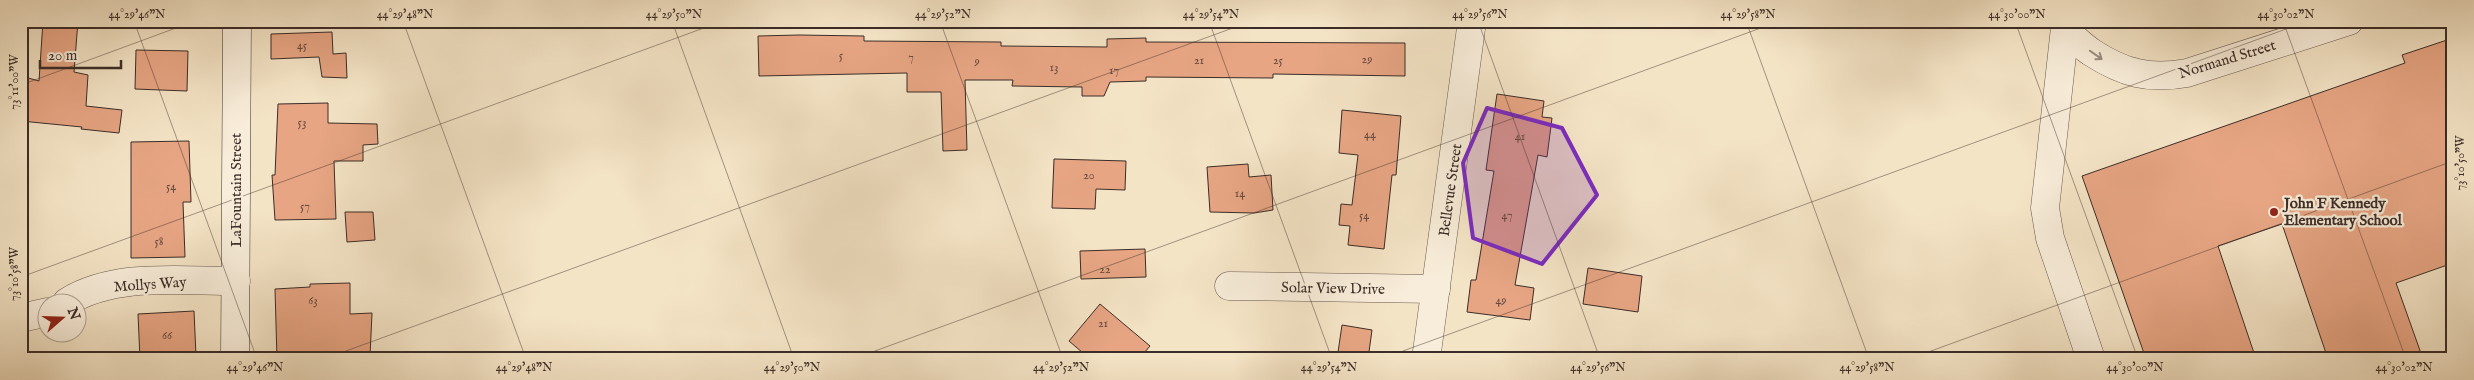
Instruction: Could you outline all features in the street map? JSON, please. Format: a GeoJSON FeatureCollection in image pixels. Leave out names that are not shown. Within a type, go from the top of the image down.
{"type":"FeatureCollection","features":[{"type":"Feature","properties":{"kind":"street","name":"LaFountain Street"},"geometry":{"type":"LineString","coordinates":[[235,359],[237,21]]}},
{"type":"Feature","properties":{"kind":"street","name":"Bellevue Street"},"geometry":{"type":"LineString","coordinates":[[1426,359],[1472,21]]}},
{"type":"Feature","properties":{"kind":"street","name":"Normand Street"},"geometry":{"type":"LineString","coordinates":[[2063,24],[2082,45],[2111,65],[2137,74],[2166,77],[2187,74],[2349,21]]}},
{"type":"Feature","properties":{"kind":"street"},"geometry":{"type":"LineString","coordinates":[[2063,24],[2045,208],[2050,238],[2091,359]]}},
{"type":"Feature","properties":{"kind":"street","name":"Mollys Way"},"geometry":{"type":"LineString","coordinates":[[88,292],[122,283],[236,281]]}},
{"type":"Feature","properties":{"kind":"street","name":"Solar View Drive"},"geometry":{"type":"LineString","coordinates":[[1229,286],[1436,289]]}},
{"type":"Feature","properties":{"kind":"street"},"geometry":{"type":"LineString","coordinates":[[21,318],[38,314]]}},
{"type":"Feature","properties":{"kind":"highlighted area"},"geometry":{"type":"Polygon","coordinates":[[[1487,108],[1562,128],[1597,195],[1542,264],[1473,238],[1463,163],[1487,108]]]}},
{"type":"Feature","properties":{"kind":"building"},"geometry":{"type":"Polygon","coordinates":[[[43,21],[78,21],[74,72],[88,75],[86,106],[122,110],[119,133],[21,121],[21,76],[39,81],[43,21]]]}},
{"type":"Feature","properties":{"kind":"building"},"geometry":{"type":"Polygon","coordinates":[[[332,32],[333,54],[346,53],[347,78],[322,77],[319,57],[271,59],[271,34],[332,32]]]}},
{"type":"Feature","properties":{"kind":"building"},"geometry":{"type":"Polygon","coordinates":[[[758,36],[864,36],[864,41],[1001,42],[1001,46],[1107,47],[1107,39],[1146,38],[1146,42],[1405,43],[1405,76],[1273,74],[1273,78],[1146,77],[1146,81],[1110,82],[1104,96],[1082,96],[1082,87],[1012,86],[1013,80],[965,80],[967,150],[943,151],[941,92],[907,92],[907,73],[759,76],[758,36]]]}},
{"type":"Feature","properties":{"kind":"building","name":"John F Kennedy Elementary School"},"geometry":{"type":"Polygon","coordinates":[[[2453,38],[2453,263],[2396,283],[2423,359],[2328,359],[2282,224],[2218,246],[2256,359],[2146,359],[2082,176],[2405,63],[2402,55],[2453,38]]]}},
{"type":"Feature","properties":{"kind":"building"},"geometry":{"type":"Polygon","coordinates":[[[136,50],[188,51],[187,91],[135,89],[136,50]]]}},
{"type":"Feature","properties":{"kind":"building"},"geometry":{"type":"Polygon","coordinates":[[[1497,94],[1544,101],[1542,117],[1552,118],[1547,157],[1538,155],[1515,285],[1534,288],[1530,320],[1467,312],[1471,280],[1476,280],[1494,171],[1486,170],[1497,94]]]}},
{"type":"Feature","properties":{"kind":"building"},"geometry":{"type":"Polygon","coordinates":[[[328,103],[328,123],[377,124],[378,144],[363,145],[363,161],[334,161],[336,219],[275,220],[272,175],[275,175],[278,104],[328,103]]]}},
{"type":"Feature","properties":{"kind":"building"},"geometry":{"type":"Polygon","coordinates":[[[1342,110],[1401,116],[1396,175],[1392,175],[1384,249],[1348,245],[1350,226],[1339,225],[1341,204],[1352,205],[1358,155],[1339,153],[1342,110]]]}},
{"type":"Feature","properties":{"kind":"building"},"geometry":{"type":"Polygon","coordinates":[[[189,141],[191,202],[183,202],[185,257],[131,258],[131,142],[189,141]]]}},
{"type":"Feature","properties":{"kind":"building"},"geometry":{"type":"Polygon","coordinates":[[[1054,159],[1126,161],[1125,190],[1096,189],[1095,209],[1052,208],[1054,159]]]}},
{"type":"Feature","properties":{"kind":"building"},"geometry":{"type":"Polygon","coordinates":[[[1248,164],[1249,177],[1271,175],[1273,210],[1254,213],[1210,212],[1207,167],[1248,164]]]}},
{"type":"Feature","properties":{"kind":"building"},"geometry":{"type":"Polygon","coordinates":[[[345,212],[373,212],[375,240],[347,242],[345,212]]]}},
{"type":"Feature","properties":{"kind":"building"},"geometry":{"type":"Polygon","coordinates":[[[1145,249],[1146,277],[1081,279],[1080,251],[1145,249]]]}},
{"type":"Feature","properties":{"kind":"building"},"geometry":{"type":"Polygon","coordinates":[[[1588,268],[1642,276],[1638,312],[1583,304],[1588,268]]]}},
{"type":"Feature","properties":{"kind":"building"},"geometry":{"type":"Polygon","coordinates":[[[350,283],[350,314],[372,313],[370,356],[337,352],[337,359],[277,359],[275,289],[310,287],[310,284],[350,283]]]}},
{"type":"Feature","properties":{"kind":"building"},"geometry":{"type":"Polygon","coordinates":[[[1100,304],[1150,346],[1139,359],[1090,359],[1069,341],[1100,304]]]}},
{"type":"Feature","properties":{"kind":"building"},"geometry":{"type":"Polygon","coordinates":[[[194,311],[196,356],[140,359],[138,314],[194,311]]]}},
{"type":"Feature","properties":{"kind":"building"},"geometry":{"type":"Polygon","coordinates":[[[1342,325],[1372,330],[1368,359],[1337,359],[1342,325]]]}},
{"type":"Feature","properties":{"kind":"place","name":"John F Kennedy Elementary School"},"geometry":{"type":"Point","coordinates":[2274,212]}}]}
